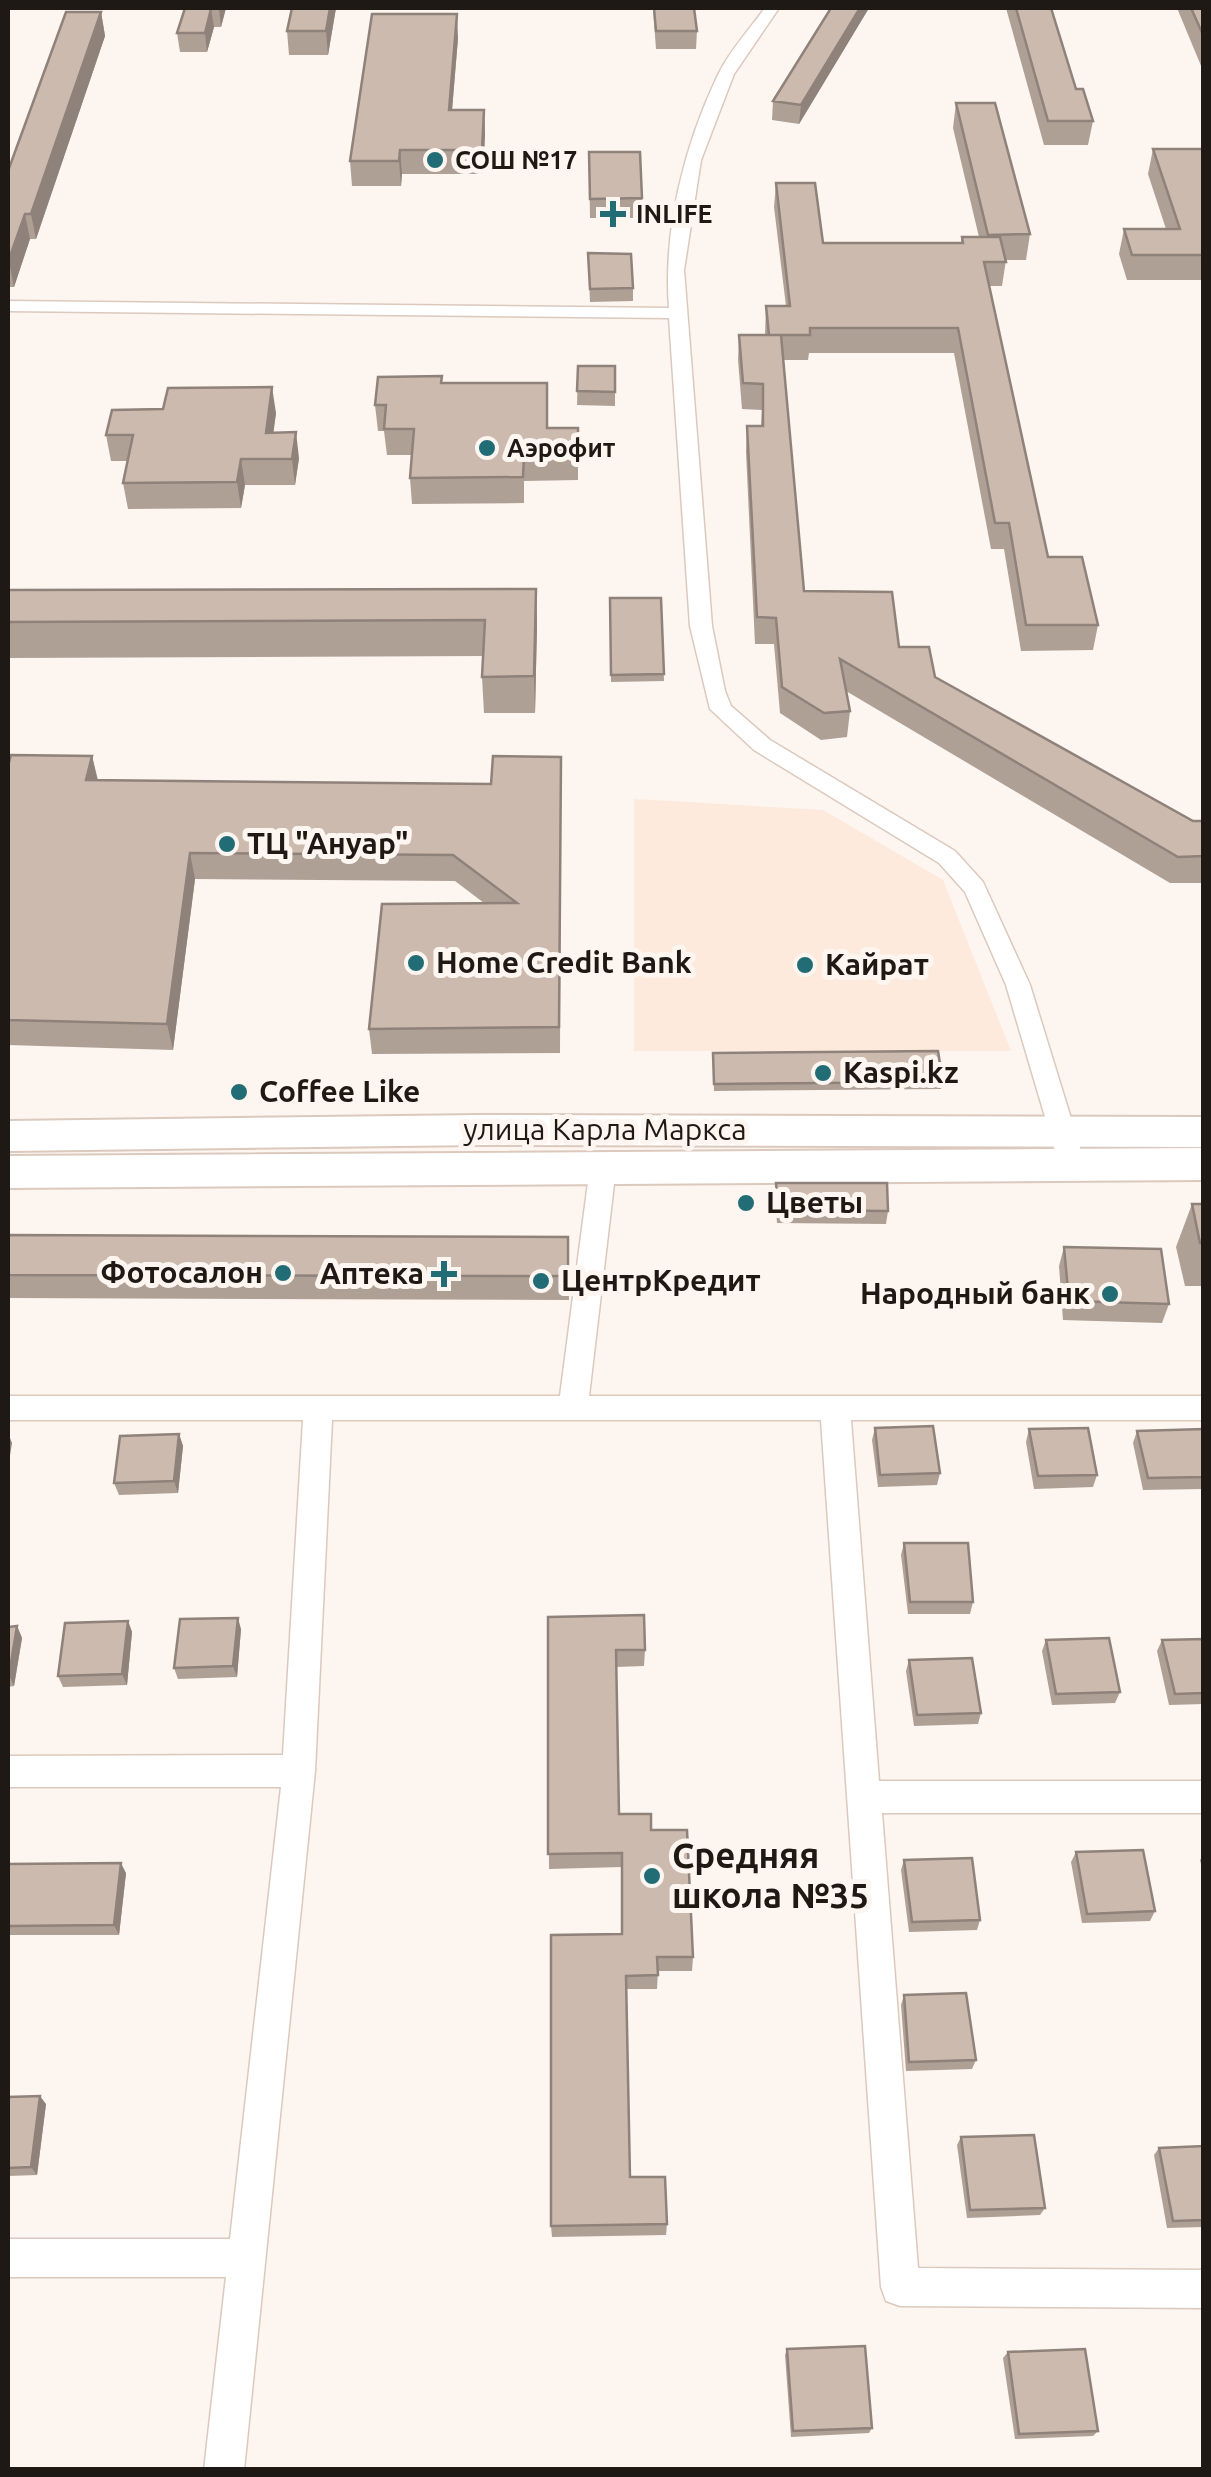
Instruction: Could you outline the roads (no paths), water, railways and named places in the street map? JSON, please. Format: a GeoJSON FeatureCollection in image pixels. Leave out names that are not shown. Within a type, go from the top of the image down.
{"type":"FeatureCollection","features":[{"type":"Feature","properties":{"kind":"main road","name":"улица Карла Маркса"},"geometry":{"type":"LineString","coordinates":[[8,1136],[480,1130],[1066,1148],[1204,1164]]}},
{"type":"Feature","properties":{"kind":"main road","name":"улица Карла Маркса"},"geometry":{"type":"LineString","coordinates":[[8,1172],[603,1167],[1066,1148],[1204,1132]]}},
{"type":"Feature","properties":{"kind":"street"},"geometry":{"type":"LineString","coordinates":[[772,8],[726,74],[692,160],[675,270],[701,626],[722,709],[774,754],[946,857],[975,888],[1018,986],[1066,1148]]}},
{"type":"Feature","properties":{"kind":"street"},"geometry":{"type":"LineString","coordinates":[[8,306],[676,313]]}},
{"type":"Feature","properties":{"kind":"street"},"geometry":{"type":"LineString","coordinates":[[573,1411],[603,1167]]}},
{"type":"Feature","properties":{"kind":"street"},"geometry":{"type":"LineString","coordinates":[[8,1408],[1204,1408]]}},
{"type":"Feature","properties":{"kind":"street"},"geometry":{"type":"LineString","coordinates":[[835,1408],[900,2288],[1204,2289]]}},
{"type":"Feature","properties":{"kind":"street"},"geometry":{"type":"LineString","coordinates":[[224,2470],[299,1771],[318,1410]]}},
{"type":"Feature","properties":{"kind":"street"},"geometry":{"type":"LineString","coordinates":[[8,1772],[299,1771]]}},
{"type":"Feature","properties":{"kind":"street"},"geometry":{"type":"LineString","coordinates":[[864,1797],[1204,1797]]}},
{"type":"Feature","properties":{"kind":"street"},"geometry":{"type":"LineString","coordinates":[[8,2258],[247,2258]]}},
{"type":"Feature","properties":{"kind":"place","name":"СОШ №17"},"geometry":{"type":"Point","coordinates":[435,160]}},
{"type":"Feature","properties":{"kind":"place","name":"INLIFE"},"geometry":{"type":"Point","coordinates":[613,214]}},
{"type":"Feature","properties":{"kind":"place","name":"Аэрофит"},"geometry":{"type":"Point","coordinates":[487,448]}},
{"type":"Feature","properties":{"kind":"place","name":"ТЦ \"Ануар\""},"geometry":{"type":"Point","coordinates":[227,844]}},
{"type":"Feature","properties":{"kind":"place","name":"Home Credit Bank"},"geometry":{"type":"Point","coordinates":[416,963]}},
{"type":"Feature","properties":{"kind":"place","name":"Кайрат"},"geometry":{"type":"Point","coordinates":[805,965]}},
{"type":"Feature","properties":{"kind":"place","name":"Kaspi.kz"},"geometry":{"type":"Point","coordinates":[823,1073]}},
{"type":"Feature","properties":{"kind":"place","name":"Coffee Like"},"geometry":{"type":"Point","coordinates":[239,1092]}},
{"type":"Feature","properties":{"kind":"place","name":"Цветы"},"geometry":{"type":"Point","coordinates":[746,1203]}},
{"type":"Feature","properties":{"kind":"place","name":"Фотосалон"},"geometry":{"type":"Point","coordinates":[283,1273]}},
{"type":"Feature","properties":{"kind":"place","name":"Аптека"},"geometry":{"type":"Point","coordinates":[444,1274]}},
{"type":"Feature","properties":{"kind":"place","name":"ЦентрКредит"},"geometry":{"type":"Point","coordinates":[541,1281]}},
{"type":"Feature","properties":{"kind":"place","name":"Народный банк"},"geometry":{"type":"Point","coordinates":[1110,1294]}},
{"type":"Feature","properties":{"kind":"place","name":"Средняя школа №35"},"geometry":{"type":"Point","coordinates":[652,1876]}}]}
